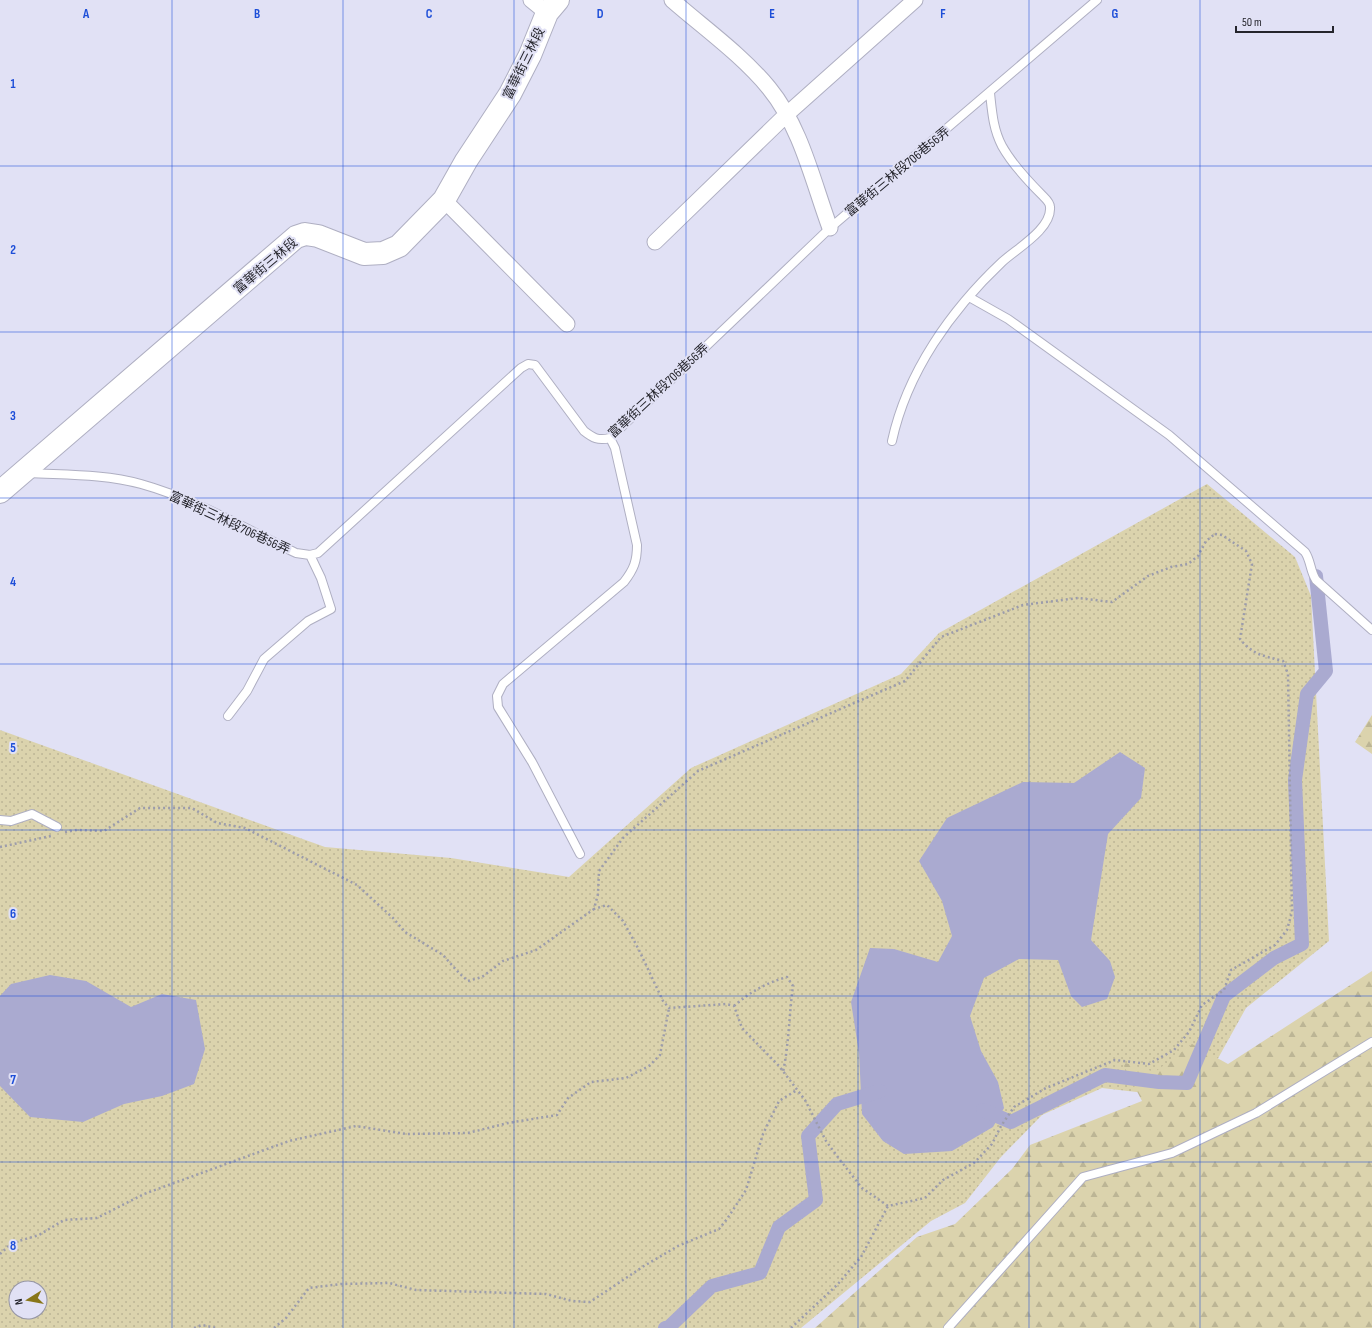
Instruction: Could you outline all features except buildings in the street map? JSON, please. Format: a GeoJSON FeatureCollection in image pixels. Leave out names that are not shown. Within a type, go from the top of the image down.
{"type":"FeatureCollection","features":[{"type":"Feature","properties":{"kind":"street"},"geometry":{"type":"LineString","coordinates":[[672,0],[732,50],[770,89],[786,115],[799,142],[830,228]]}},
{"type":"Feature","properties":{"kind":"street"},"geometry":{"type":"LineString","coordinates":[[655,242],[786,115],[915,0]]}},
{"type":"Feature","properties":{"kind":"street","name":"富華街三林段"},"geometry":{"type":"LineString","coordinates":[[0,492],[296,237],[305,234],[318,236],[364,254],[383,252],[399,246],[444,200],[466,161],[510,94],[530,55],[545,4]]}},
{"type":"Feature","properties":{"kind":"street"},"geometry":{"type":"LineString","coordinates":[[444,200],[567,324]]}},
{"type":"Feature","properties":{"kind":"lane","name":"富華街三林段706巷56弄"},"geometry":{"type":"LineString","coordinates":[[23,472],[103,478],[140,484],[185,500],[296,553],[310,555],[318,553],[521,368],[528,364],[535,365],[584,431],[594,439],[602,440],[610,438],[830,228],[990,93],[1097,0]]}},
{"type":"Feature","properties":{"kind":"lane"},"geometry":{"type":"LineString","coordinates":[[892,441],[897,416],[922,363],[946,324],[1002,262],[1045,224],[1050,216],[1050,205],[1019,172],[994,130],[990,93]]}},
{"type":"Feature","properties":{"kind":"lane"},"geometry":{"type":"LineString","coordinates":[[969,297],[1008,319],[1169,435],[1305,552],[1309,558],[1312,573],[1316,580],[1372,630]]}},
{"type":"Feature","properties":{"kind":"lane"},"geometry":{"type":"LineString","coordinates":[[580,854],[532,762],[498,707],[497,696],[503,684],[624,582],[634,570],[637,559],[637,545],[615,448],[610,438]]}},
{"type":"Feature","properties":{"kind":"lane"},"geometry":{"type":"LineString","coordinates":[[228,716],[247,691],[264,659],[308,621],[331,609],[321,578],[310,555]]}},
{"type":"Feature","properties":{"kind":"lane"},"geometry":{"type":"LineString","coordinates":[[0,820],[11,821],[32,814],[60,830]]}},
{"type":"Feature","properties":{"kind":"lane"},"geometry":{"type":"LineString","coordinates":[[948,1328],[1083,1177],[1172,1153],[1256,1113],[1372,1042]]}},
{"type":"Feature","properties":{"kind":"path"},"geometry":{"type":"LineString","coordinates":[[594,909],[598,894],[599,871],[623,838],[698,771],[905,681],[941,637],[1023,605],[1078,598],[1112,602],[1148,576],[1171,567],[1188,564],[1198,556],[1206,541],[1215,534],[1222,535],[1246,551],[1252,564],[1240,639],[1250,650],[1263,656],[1283,661],[1288,674],[1292,912],[1287,930],[1275,945],[1231,970],[1224,990],[1202,1005],[1189,1032],[1174,1050],[1149,1064],[1115,1060],[1046,1088],[1014,1106],[1001,1126],[992,1144],[974,1163],[943,1180],[925,1198],[888,1206],[862,1188],[840,1160],[826,1141],[805,1100],[798,1090],[742,1028],[734,1006]]}},
{"type":"Feature","properties":{"kind":"path"},"geometry":{"type":"LineString","coordinates":[[60,830],[104,831],[140,808],[192,808],[217,823],[245,828],[357,884],[393,918],[405,932],[444,955],[468,981],[482,977],[503,961],[536,950],[594,909],[607,905],[623,921],[638,948],[663,1001],[669,1008]]}},
{"type":"Feature","properties":{"kind":"path"},"geometry":{"type":"LineString","coordinates":[[0,847],[54,835]]}},
{"type":"Feature","properties":{"kind":"path"},"geometry":{"type":"LineString","coordinates":[[734,1006],[751,992],[776,980],[787,977],[793,986],[789,1018],[788,1049],[783,1072]]}},
{"type":"Feature","properties":{"kind":"path"},"geometry":{"type":"LineString","coordinates":[[669,1008],[726,1004],[734,1006]]}},
{"type":"Feature","properties":{"kind":"path"},"geometry":{"type":"LineString","coordinates":[[0,1254],[12,1243],[39,1235],[64,1220],[97,1218],[144,1194],[289,1141],[356,1126],[406,1134],[468,1134],[508,1123],[557,1115],[568,1098],[591,1082],[626,1078],[649,1066],[660,1055],[669,1008]]}},
{"type":"Feature","properties":{"kind":"path"},"geometry":{"type":"LineString","coordinates":[[270,1328],[274,1327],[286,1318],[309,1288],[341,1284],[389,1283],[416,1290],[451,1292],[490,1291],[514,1294],[546,1294],[572,1301],[590,1302],[644,1266],[678,1246],[718,1229],[727,1219],[746,1190],[763,1134],[780,1101],[798,1090]]}},
{"type":"Feature","properties":{"kind":"path"},"geometry":{"type":"LineString","coordinates":[[791,1328],[837,1285],[861,1258],[888,1206]]}},
{"type":"Feature","properties":{"kind":"path"},"geometry":{"type":"LineString","coordinates":[[194,1328],[202,1325],[217,1328]]}},
{"type":"Feature","properties":{"kind":"green space"},"geometry":{"type":"Polygon","coordinates":[[[1207,484],[1295,557],[1311,596],[1329,941],[1246,1008],[1206,1080],[1145,1093],[1102,1088],[1042,1115],[1001,1157],[965,1203],[931,1221],[801,1328],[0,1328],[0,730],[325,847],[451,858],[569,877],[691,768],[901,674],[939,633],[1207,484]]]}},
{"type":"Feature","properties":{"kind":"green space"},"geometry":{"type":"Polygon","coordinates":[[[1372,715],[1372,754],[1355,742],[1372,715]]]}},
{"type":"Feature","properties":{"kind":"green space"},"geometry":{"type":"Polygon","coordinates":[[[1372,971],[1372,1328],[815,1328],[917,1237],[955,1224],[1012,1169],[1030,1145],[1142,1101],[1122,1062],[1155,1072],[1192,1044],[1228,1064],[1372,971]]]}},
{"type":"Feature","properties":{"kind":"water"},"geometry":{"type":"Polygon","coordinates":[[[1120,752],[1145,768],[1141,798],[1108,834],[1091,940],[1110,961],[1115,977],[1107,999],[1082,1007],[1071,996],[1058,960],[1019,959],[984,978],[970,1016],[981,1051],[998,1082],[1004,1108],[993,1127],[952,1151],[904,1154],[883,1141],[862,1114],[859,1053],[851,1002],[870,948],[894,949],[938,962],[952,936],[942,901],[919,861],[947,818],[1023,782],[1074,783],[1120,752]]]}},
{"type":"Feature","properties":{"kind":"water"},"geometry":{"type":"Polygon","coordinates":[[[50,975],[86,981],[131,1007],[162,994],[196,1000],[205,1049],[194,1084],[162,1096],[124,1104],[83,1122],[30,1117],[0,1086],[0,996],[11,984],[50,975]]]}},
{"type":"Feature","properties":{"kind":"waterway"},"geometry":{"type":"LineString","coordinates":[[983,1110],[1011,1122],[1105,1075],[1159,1082],[1187,1083],[1224,996],[1274,958],[1302,944],[1295,780],[1307,694],[1326,671],[1316,576]]}},
{"type":"Feature","properties":{"kind":"waterway"},"geometry":{"type":"LineString","coordinates":[[665,1328],[669,1327],[712,1286],[760,1273],[779,1227],[816,1200],[808,1136],[837,1104],[880,1091]]}}]}
